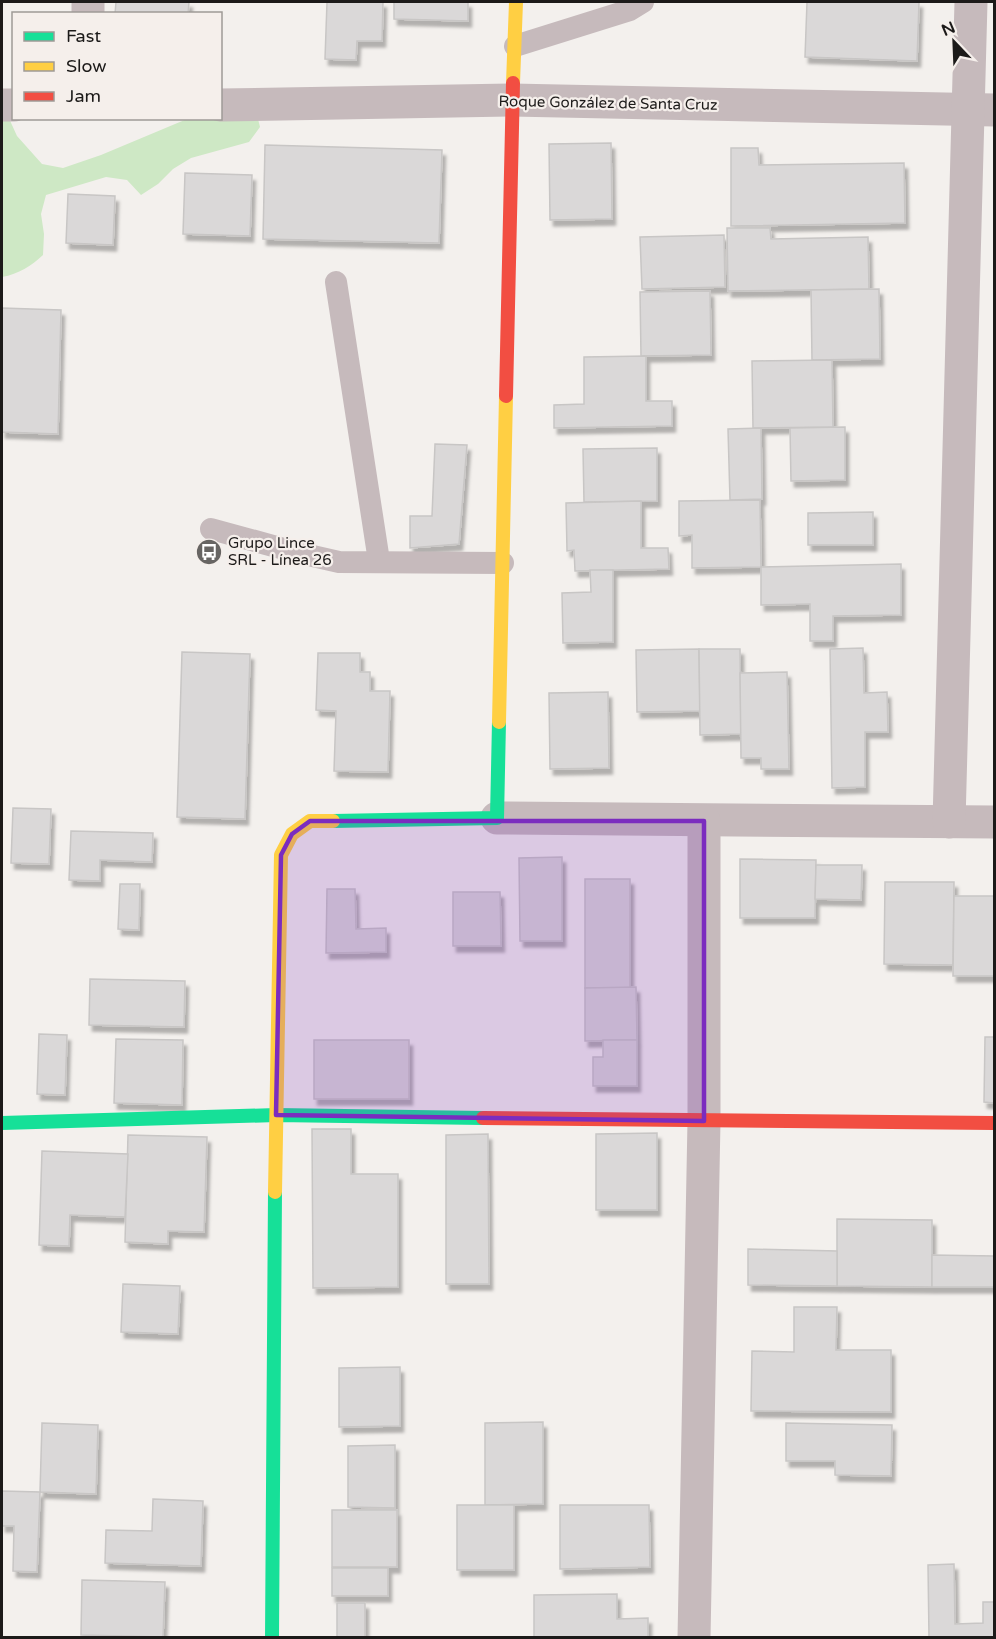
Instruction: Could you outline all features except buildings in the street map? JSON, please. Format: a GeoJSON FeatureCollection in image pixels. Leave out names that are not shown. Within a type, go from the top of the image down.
{"type":"FeatureCollection","features":[{"type":"Feature","properties":{"kind":"street"},"geometry":{"type":"LineString","coordinates":[[497,818],[516,2]]}},
{"type":"Feature","properties":{"kind":"street"},"geometry":{"type":"LineString","coordinates":[[948,822],[981,109],[971,2]]}},
{"type":"Feature","properties":{"kind":"street","name":"Roque González de Santa Cruz"},"geometry":{"type":"LineString","coordinates":[[222,105],[512,100],[981,109]]}},
{"type":"Feature","properties":{"kind":"street"},"geometry":{"type":"LineString","coordinates":[[272,1638],[276,1115],[281,855],[292,834],[310,821],[497,818],[994,822]]}},
{"type":"Feature","properties":{"kind":"street"},"geometry":{"type":"LineString","coordinates":[[694,1638],[704,1121],[704,821]]}},
{"type":"Feature","properties":{"kind":"street"},"geometry":{"type":"LineString","coordinates":[[2,1123],[276,1115],[994,1123]]}},
{"type":"Feature","properties":{"kind":"lane"},"geometry":{"type":"LineString","coordinates":[[515,46],[630,10],[643,2]]}},
{"type":"Feature","properties":{"kind":"lane"},"geometry":{"type":"LineString","coordinates":[[336,282],[379,561]]}},
{"type":"Feature","properties":{"kind":"lane"},"geometry":{"type":"LineString","coordinates":[[211,529],[339,562],[503,563]]}},
{"type":"Feature","properties":{"kind":"highlighted area"},"geometry":{"type":"Polygon","coordinates":[[[310,821],[704,821],[704,1121],[276,1115],[281,855],[292,834],[310,821]]]}},
{"type":"Feature","properties":{"kind":"green space"},"geometry":{"type":"Polygon","coordinates":[[[2,103],[17,136],[42,164],[63,168],[101,155],[185,120],[222,120],[222,117],[255,107],[260,127],[249,142],[191,158],[173,169],[158,184],[141,195],[127,180],[106,177],[46,195],[41,214],[44,234],[43,255],[24,269],[2,277],[2,103]]]}},
{"type":"Feature","properties":{"kind":"traffic: fast"},"geometry":{"type":"LineString","coordinates":[[333,821],[497,818],[499,722]]}},
{"type":"Feature","properties":{"kind":"traffic: fast"},"geometry":{"type":"LineString","coordinates":[[2,1123],[276,1115],[483,1118]]}},
{"type":"Feature","properties":{"kind":"traffic: fast"},"geometry":{"type":"LineString","coordinates":[[272,1638],[275,1192]]}},
{"type":"Feature","properties":{"kind":"traffic: slow"},"geometry":{"type":"LineString","coordinates":[[513,83],[516,2]]}},
{"type":"Feature","properties":{"kind":"traffic: slow"},"geometry":{"type":"LineString","coordinates":[[499,722],[506,396]]}},
{"type":"Feature","properties":{"kind":"traffic: slow"},"geometry":{"type":"LineString","coordinates":[[275,1192],[281,855],[292,834],[310,821],[333,821]]}},
{"type":"Feature","properties":{"kind":"traffic: jam"},"geometry":{"type":"LineString","coordinates":[[506,396],[513,83]]}},
{"type":"Feature","properties":{"kind":"traffic: jam"},"geometry":{"type":"LineString","coordinates":[[483,1118],[994,1123]]}},
{"type":"Feature","properties":{"kind":"place","name":"Grupo Lince SRL - Línea 26"},"geometry":{"type":"Point","coordinates":[209,552]}}]}
